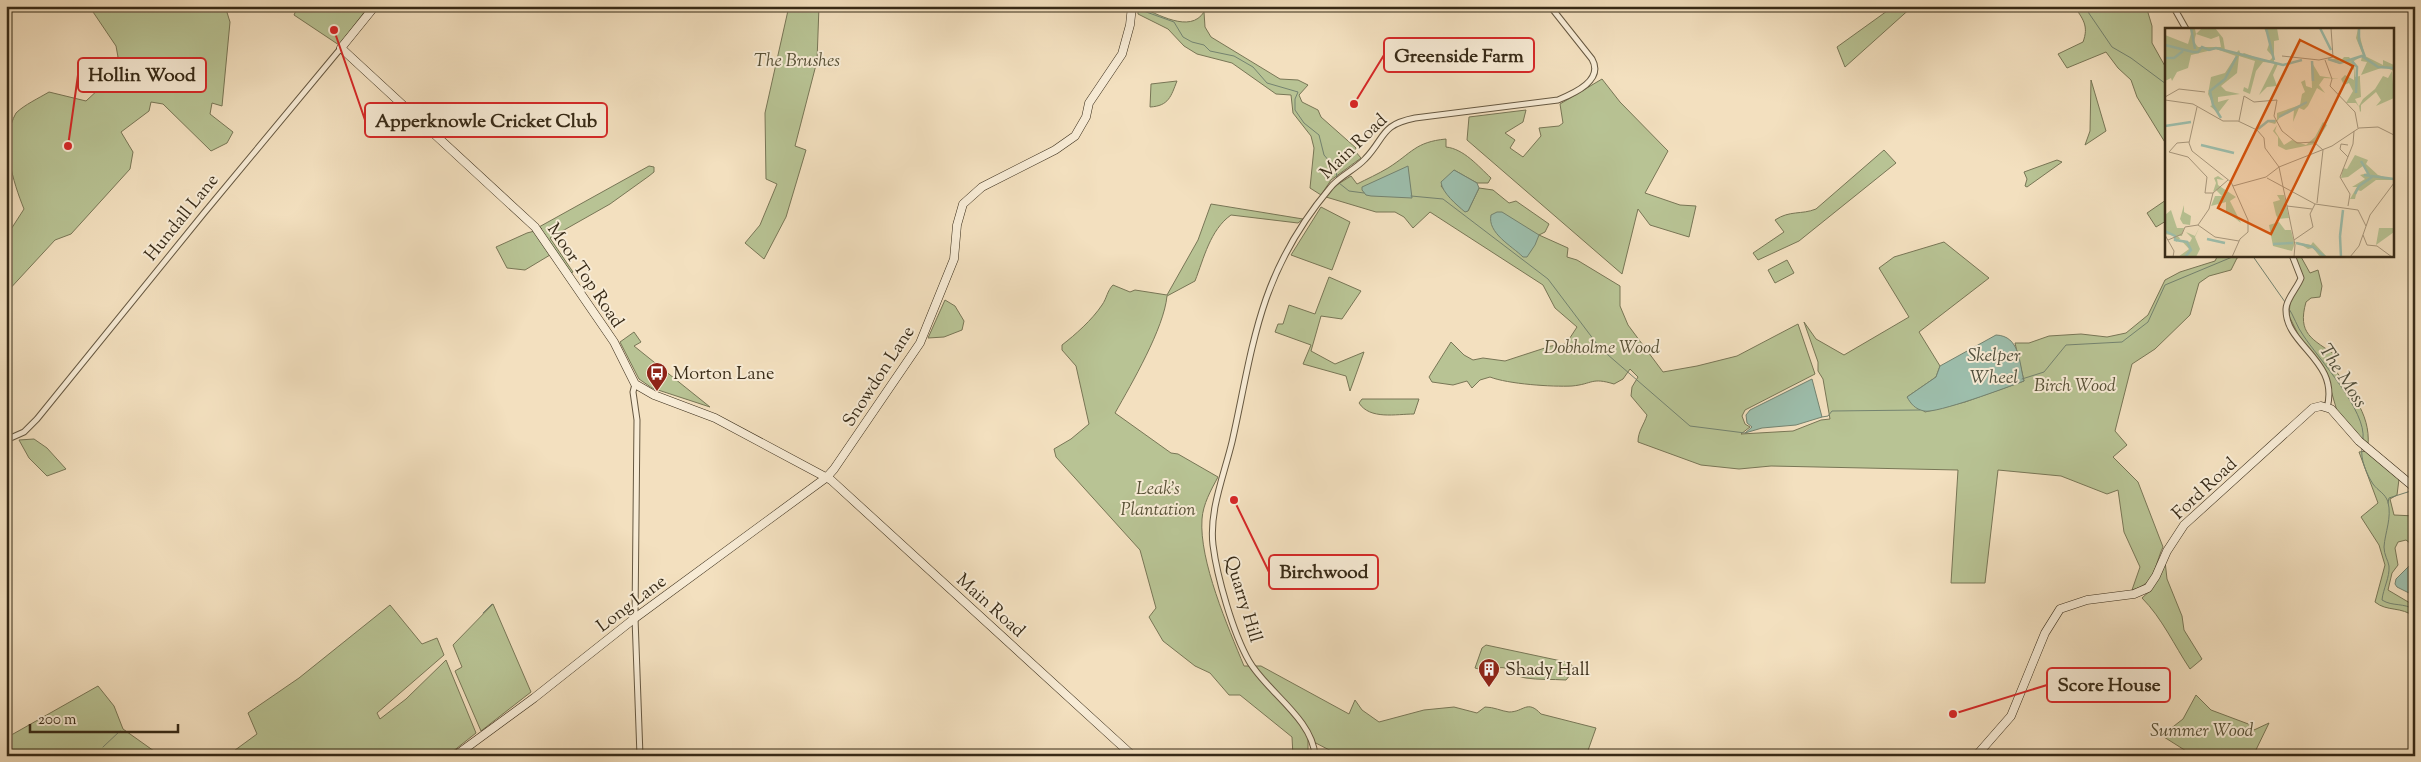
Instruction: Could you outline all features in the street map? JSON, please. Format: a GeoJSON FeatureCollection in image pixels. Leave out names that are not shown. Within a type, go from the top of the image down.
{"type":"FeatureCollection","features":[{"type":"Feature","properties":{"kind":"street","name":"Hundall Lane"},"geometry":{"type":"LineString","coordinates":[[6,440],[24,432],[37,419],[375,6]]}},
{"type":"Feature","properties":{"kind":"street","name":"Snowdon Lane"},"geometry":{"type":"LineString","coordinates":[[827,477],[839,463],[920,343],[954,260],[957,225],[963,204],[982,187],[1055,150],[1075,136],[1086,117],[1089,104],[1122,54],[1130,25],[1132,6]]}},
{"type":"Feature","properties":{"kind":"street","name":"Main Road"},"geometry":{"type":"LineString","coordinates":[[1212,518],[1238,414],[1245,374],[1266,298],[1288,248],[1337,181],[1365,159],[1390,126],[1401,121],[1558,100],[1589,82],[1596,72],[1594,63],[1550,6]]}},
{"type":"Feature","properties":{"kind":"street"},"geometry":{"type":"LineString","coordinates":[[2173,6],[2185,28]]}},
{"type":"Feature","properties":{"kind":"street","name":"Moor Top Road"},"geometry":{"type":"LineString","coordinates":[[340,48],[527,217],[614,342],[635,384]]}},
{"type":"Feature","properties":{"kind":"street"},"geometry":{"type":"LineString","coordinates":[[2292,256],[2301,278],[2285,306],[2286,312],[2297,338],[2313,355],[2323,371],[2328,390],[2327,408],[2334,412],[2359,441],[2414,487]]}},
{"type":"Feature","properties":{"kind":"street"},"geometry":{"type":"LineString","coordinates":[[640,756],[635,618],[638,420],[633,392],[635,384],[654,395],[715,418],[827,477]]}},
{"type":"Feature","properties":{"kind":"street","name":"Ford Road"},"geometry":{"type":"LineString","coordinates":[[1976,756],[2007,722],[2045,633],[2060,609],[2087,600],[2134,594],[2148,588],[2167,551],[2184,525],[2308,412],[2317,406],[2327,408]]}},
{"type":"Feature","properties":{"kind":"street","name":"Long Lane"},"geometry":{"type":"LineString","coordinates":[[456,756],[534,698],[635,618],[827,477]]}},
{"type":"Feature","properties":{"kind":"street","name":"Main Road"},"geometry":{"type":"LineString","coordinates":[[827,477],[1133,756]]}},
{"type":"Feature","properties":{"kind":"street","name":"Quarry Hill"},"geometry":{"type":"LineString","coordinates":[[1212,518],[1213,546],[1227,602],[1239,638],[1249,661],[1304,727],[1313,745],[1315,756]]}},
{"type":"Feature","properties":{"kind":"green space"},"geometry":{"type":"Polygon","coordinates":[[[89,6],[225,6],[230,22],[222,106],[212,103],[210,114],[233,132],[227,143],[211,151],[163,104],[151,102],[149,111],[121,132],[133,152],[130,169],[71,234],[55,240],[6,293],[6,237],[24,209],[12,174],[10,161],[9,136],[11,124],[16,113],[27,104],[49,92],[86,101],[100,88],[107,63],[118,57],[116,46],[89,6]]]}},
{"type":"Feature","properties":{"kind":"green space"},"geometry":{"type":"Polygon","coordinates":[[[298,6],[369,6],[339,45],[294,15],[298,6]]]}},
{"type":"Feature","properties":{"kind":"green space","name":"The Brushes"},"geometry":{"type":"Polygon","coordinates":[[[789,6],[819,6],[817,61],[795,146],[806,150],[786,217],[764,259],[745,243],[760,225],[777,184],[766,179],[765,113],[789,6]]]}},
{"type":"Feature","properties":{"kind":"green space"},"geometry":{"type":"Polygon","coordinates":[[[1138,6],[1182,22],[1198,18],[1204,12],[1205,27],[1211,37],[1280,79],[1298,80],[1308,85],[1299,95],[1302,102],[1318,110],[1321,117],[1356,148],[1355,151],[1361,158],[1331,180],[1321,195],[1310,188],[1314,148],[1311,136],[1293,113],[1291,95],[1276,94],[1232,63],[1197,54],[1184,46],[1168,29],[1138,14],[1138,6]]]}},
{"type":"Feature","properties":{"kind":"green space"},"geometry":{"type":"Polygon","coordinates":[[[1894,6],[1913,6],[1845,67],[1837,47],[1894,6]]]}},
{"type":"Feature","properties":{"kind":"green space"},"geometry":{"type":"Polygon","coordinates":[[[2074,6],[2104,6],[2104,9],[2110,9],[2146,6],[2152,26],[2152,43],[2165,66],[2165,142],[2137,97],[2131,80],[2118,68],[2106,52],[2067,68],[2058,54],[2083,42],[2085,27],[2074,6]]]}},
{"type":"Feature","properties":{"kind":"green space"},"geometry":{"type":"Polygon","coordinates":[[[1602,79],[1620,102],[1668,151],[1645,193],[1680,205],[1696,206],[1689,237],[1650,225],[1638,209],[1622,274],[1467,140],[1469,117],[1526,110],[1523,122],[1505,133],[1515,140],[1510,148],[1523,157],[1541,136],[1539,128],[1559,126],[1563,123],[1560,104],[1602,79]]]}},
{"type":"Feature","properties":{"kind":"green space"},"geometry":{"type":"Polygon","coordinates":[[[2091,80],[2106,131],[2085,145],[2090,131],[2091,80]]]}},
{"type":"Feature","properties":{"kind":"green space"},"geometry":{"type":"Polygon","coordinates":[[[1177,81],[1171,96],[1165,102],[1161,105],[1150,107],[1151,84],[1177,81]]]}},
{"type":"Feature","properties":{"kind":"green space"},"geometry":{"type":"Polygon","coordinates":[[[1446,139],[1446,147],[1453,148],[1465,155],[1491,178],[1488,183],[1477,183],[1454,170],[1441,186],[1456,204],[1468,211],[1479,188],[1493,190],[1509,203],[1516,201],[1549,224],[1545,232],[1539,235],[1568,248],[1567,257],[1577,260],[1620,286],[1620,306],[1628,325],[1663,372],[1737,356],[1798,324],[1815,374],[1745,410],[1742,416],[1745,424],[1750,427],[1741,434],[1793,431],[1821,420],[1830,419],[1823,379],[1818,371],[1818,362],[1804,322],[1816,339],[1844,355],[1909,317],[1879,268],[1894,257],[1944,242],[1989,278],[1919,332],[1940,366],[1936,377],[1907,397],[1925,412],[1965,402],[2024,381],[2015,343],[2029,343],[2049,336],[2081,334],[2107,337],[2126,333],[2148,315],[2165,280],[2180,272],[2215,261],[2218,256],[2242,256],[2237,258],[2231,270],[2209,276],[2199,283],[2190,315],[2155,349],[2132,364],[2115,431],[2127,445],[2113,457],[2138,482],[2163,547],[2150,579],[2140,587],[2132,590],[2140,567],[2124,532],[2118,490],[2107,494],[2061,476],[1998,470],[1985,583],[1951,583],[1958,470],[1771,466],[1739,469],[1701,465],[1638,442],[1640,431],[1647,415],[1631,396],[1632,387],[1638,377],[1630,369],[1623,379],[1614,384],[1596,381],[1572,386],[1542,385],[1508,382],[1490,377],[1480,380],[1472,388],[1467,381],[1453,385],[1432,382],[1429,377],[1451,342],[1464,355],[1473,360],[1483,358],[1505,361],[1551,346],[1566,344],[1577,327],[1555,308],[1543,285],[1430,212],[1413,228],[1404,217],[1395,212],[1376,212],[1326,197],[1335,186],[1351,176],[1357,184],[1388,168],[1414,149],[1436,140],[1446,139]]]}},
{"type":"Feature","properties":{"kind":"green space"},"geometry":{"type":"Polygon","coordinates":[[[1884,150],[1896,163],[1799,241],[1758,260],[1753,253],[1784,232],[1775,220],[1786,215],[1816,209],[1884,150]]]}},
{"type":"Feature","properties":{"kind":"green space"},"geometry":{"type":"Polygon","coordinates":[[[2057,160],[2062,162],[2027,187],[2025,186],[2027,179],[2024,172],[2057,160]]]}},
{"type":"Feature","properties":{"kind":"green space"},"geometry":{"type":"Polygon","coordinates":[[[649,166],[654,167],[654,172],[649,176],[610,204],[550,238],[573,272],[571,273],[555,252],[525,270],[507,268],[496,247],[527,233],[542,229],[539,227],[649,166]]]}},
{"type":"Feature","properties":{"kind":"green space"},"geometry":{"type":"Polygon","coordinates":[[[2165,201],[2165,222],[2156,227],[2147,213],[2165,201]]]}},
{"type":"Feature","properties":{"kind":"green space","name":"Leak's Plantation"},"geometry":{"type":"Polygon","coordinates":[[[1211,204],[1303,219],[1298,223],[1231,215],[1224,221],[1208,245],[1195,281],[1167,296],[1165,309],[1154,339],[1115,413],[1171,453],[1178,454],[1218,477],[1204,508],[1202,536],[1216,594],[1244,666],[1261,666],[1349,714],[1355,700],[1362,710],[1379,722],[1424,710],[1454,707],[1477,713],[1485,707],[1509,712],[1532,707],[1541,714],[1596,728],[1586,756],[1341,756],[1308,739],[1308,756],[1293,756],[1292,737],[1240,695],[1229,695],[1210,673],[1195,666],[1163,641],[1149,617],[1156,608],[1140,550],[1056,457],[1054,449],[1071,439],[1089,424],[1076,366],[1062,350],[1062,345],[1093,316],[1104,302],[1113,285],[1130,292],[1135,290],[1167,295],[1198,240],[1211,204]]]}},
{"type":"Feature","properties":{"kind":"green space"},"geometry":{"type":"Polygon","coordinates":[[[1321,207],[1350,222],[1332,270],[1291,255],[1321,207]]]}},
{"type":"Feature","properties":{"kind":"green space"},"geometry":{"type":"Polygon","coordinates":[[[2294,256],[2301,256],[2310,273],[2318,270],[2322,286],[2320,297],[2311,298],[2306,302],[2304,313],[2305,329],[2314,340],[2337,356],[2330,363],[2357,401],[2366,422],[2368,445],[2337,411],[2326,373],[2318,359],[2301,340],[2289,316],[2290,303],[2303,276],[2294,256]]]}},
{"type":"Feature","properties":{"kind":"green space"},"geometry":{"type":"Polygon","coordinates":[[[1787,260],[1794,273],[1775,283],[1768,270],[1787,260]]]}},
{"type":"Feature","properties":{"kind":"green space"},"geometry":{"type":"Polygon","coordinates":[[[1329,277],[1361,291],[1342,319],[1321,316],[1311,351],[1335,364],[1364,352],[1350,391],[1346,376],[1303,364],[1311,345],[1275,332],[1278,324],[1283,324],[1289,305],[1315,314],[1329,277]]]}},
{"type":"Feature","properties":{"kind":"green space"},"geometry":{"type":"Polygon","coordinates":[[[945,300],[955,306],[964,321],[962,330],[944,337],[928,338],[945,300]]]}},
{"type":"Feature","properties":{"kind":"green space"},"geometry":{"type":"Polygon","coordinates":[[[634,332],[641,342],[634,346],[710,407],[652,388],[639,379],[620,342],[634,332]]]}},
{"type":"Feature","properties":{"kind":"green space"},"geometry":{"type":"Polygon","coordinates":[[[1362,399],[1419,399],[1414,414],[1384,415],[1370,412],[1364,408],[1359,403],[1362,399]]]}},
{"type":"Feature","properties":{"kind":"green space"},"geometry":{"type":"Polygon","coordinates":[[[34,439],[47,448],[66,469],[47,476],[29,458],[19,440],[34,439]]]}},
{"type":"Feature","properties":{"kind":"green space"},"geometry":{"type":"Polygon","coordinates":[[[2367,451],[2399,479],[2397,495],[2390,499],[2394,515],[2415,516],[2415,547],[2406,540],[2398,542],[2395,548],[2398,565],[2392,573],[2388,590],[2415,606],[2415,617],[2405,611],[2384,607],[2375,602],[2385,565],[2379,545],[2361,517],[2378,503],[2359,452],[2367,451]]]}},
{"type":"Feature","properties":{"kind":"green space"},"geometry":{"type":"Polygon","coordinates":[[[2165,561],[2167,579],[2182,616],[2184,630],[2202,659],[2190,669],[2162,623],[2142,598],[2152,589],[2165,561]]]}},
{"type":"Feature","properties":{"kind":"green space"},"geometry":{"type":"Polygon","coordinates":[[[493,604],[531,692],[481,731],[455,671],[462,667],[453,645],[493,604]]]}},
{"type":"Feature","properties":{"kind":"green space"},"geometry":{"type":"Polygon","coordinates":[[[390,605],[422,644],[437,638],[444,655],[377,713],[380,719],[406,699],[446,660],[476,733],[447,756],[227,756],[257,734],[248,713],[299,678],[390,605]]]}},
{"type":"Feature","properties":{"kind":"green space"},"geometry":{"type":"Polygon","coordinates":[[[1486,645],[1566,662],[1572,665],[1571,674],[1566,680],[1535,679],[1521,677],[1505,668],[1490,672],[1475,668],[1482,648],[1486,645]]]}},
{"type":"Feature","properties":{"kind":"green space"},"geometry":{"type":"Polygon","coordinates":[[[98,686],[114,706],[123,729],[161,756],[6,756],[6,738],[98,686]]]}},
{"type":"Feature","properties":{"kind":"green space","name":"Summer Wood"},"geometry":{"type":"Polygon","coordinates":[[[2196,695],[2211,710],[2251,725],[2254,730],[2269,723],[2253,756],[2194,756],[2164,737],[2165,733],[2183,719],[2196,695]]]}},
{"type":"Feature","properties":{"kind":"water"},"geometry":{"type":"Polygon","coordinates":[[[1408,166],[1412,198],[1371,196],[1366,195],[1362,190],[1362,187],[1408,166]]]}},
{"type":"Feature","properties":{"kind":"water"},"geometry":{"type":"Polygon","coordinates":[[[1454,170],[1477,183],[1479,188],[1468,211],[1465,212],[1450,198],[1442,186],[1441,182],[1454,170]]]}},
{"type":"Feature","properties":{"kind":"water"},"geometry":{"type":"Polygon","coordinates":[[[1502,212],[1539,235],[1527,257],[1523,257],[1496,233],[1491,222],[1491,215],[1502,212]]]}},
{"type":"Feature","properties":{"kind":"water","name":"Skelper Wheel"},"geometry":{"type":"Polygon","coordinates":[[[1996,335],[2004,336],[2014,345],[2024,381],[1931,411],[1921,410],[1912,404],[1907,397],[1936,377],[1940,366],[1996,335]]]}},
{"type":"Feature","properties":{"kind":"water"},"geometry":{"type":"Polygon","coordinates":[[[1812,379],[1822,417],[1796,425],[1762,428],[1745,433],[1752,427],[1747,423],[1746,415],[1750,410],[1812,379]]]}},
{"type":"Feature","properties":{"kind":"water"},"geometry":{"type":"Polygon","coordinates":[[[2415,560],[2415,596],[2397,587],[2395,584],[2396,579],[2415,560]]]}},
{"type":"Feature","properties":{"kind":"waterway","name":"The Moss"},"geometry":{"type":"LineString","coordinates":[[2084,6],[2112,47],[2131,58],[2165,83]]}},
{"type":"Feature","properties":{"kind":"waterway"},"geometry":{"type":"LineString","coordinates":[[1138,9],[1174,22],[1183,37],[1204,45],[1210,51],[1234,56],[1253,67],[1267,83],[1298,92],[1295,99],[1295,110],[1304,123],[1319,135],[1324,155],[1336,169],[1337,180]]}},
{"type":"Feature","properties":{"kind":"waterway"},"geometry":{"type":"LineString","coordinates":[[1339,183],[1349,191],[1364,193]]}},
{"type":"Feature","properties":{"kind":"waterway"},"geometry":{"type":"LineString","coordinates":[[1411,196],[1443,199],[1548,279],[1600,348],[1690,426],[1745,433]]}},
{"type":"Feature","properties":{"kind":"waterway"},"geometry":{"type":"LineString","coordinates":[[2022,379],[2044,372],[2066,345],[2122,342],[2148,322],[2165,285],[2235,256]]}},
{"type":"Feature","properties":{"kind":"waterway","name":"The Moss"},"geometry":{"type":"LineString","coordinates":[[2253,256],[2285,302]]}},
{"type":"Feature","properties":{"kind":"waterway","name":"The Moss"},"geometry":{"type":"LineString","coordinates":[[2288,307],[2301,332],[2350,400],[2362,427],[2363,439]]}},
{"type":"Feature","properties":{"kind":"waterway"},"geometry":{"type":"LineString","coordinates":[[1822,417],[1828,416],[1832,411],[1920,410]]}},
{"type":"Feature","properties":{"kind":"waterway","name":"The Moss"},"geometry":{"type":"LineString","coordinates":[[2362,448],[2366,472],[2373,484],[2387,499],[2389,508],[2384,547],[2389,570],[2382,600],[2415,610]]}},
{"type":"Feature","properties":{"kind":"waterway"},"geometry":{"type":"LineString","coordinates":[[2388,503],[2389,498],[2414,490]]}},
{"type":"Feature","properties":{"kind":"waterway"},"geometry":{"type":"LineString","coordinates":[[483,613],[492,604]]}},
{"type":"Feature","properties":{"kind":"waterway"},"geometry":{"type":"LineString","coordinates":[[103,747],[120,731]]}},
{"type":"Feature","properties":{"kind":"place","name":"Apperknowle Cricket Club"},"geometry":{"type":"Point","coordinates":[334,30]}},
{"type":"Feature","properties":{"kind":"place","name":"Greenside Farm"},"geometry":{"type":"Point","coordinates":[1354,104]}},
{"type":"Feature","properties":{"kind":"place","name":"Hollin Wood"},"geometry":{"type":"Point","coordinates":[68,146]}},
{"type":"Feature","properties":{"kind":"place","name":"Morton Lane"},"geometry":{"type":"Point","coordinates":[657,392]}},
{"type":"Feature","properties":{"kind":"place","name":"Birchwood"},"geometry":{"type":"Point","coordinates":[1234,500]}},
{"type":"Feature","properties":{"kind":"place","name":"Shady Hall"},"geometry":{"type":"Point","coordinates":[1489,688]}},
{"type":"Feature","properties":{"kind":"place","name":"Score House"},"geometry":{"type":"Point","coordinates":[1953,714]}},
{"type":"Feature","properties":{"kind":"park label","name":"Dobholme Wood"},"geometry":{"type":"Point","coordinates":[1602,347]}},
{"type":"Feature","properties":{"kind":"park label","name":"Birch Wood"},"geometry":{"type":"Point","coordinates":[2075,385]}}]}
